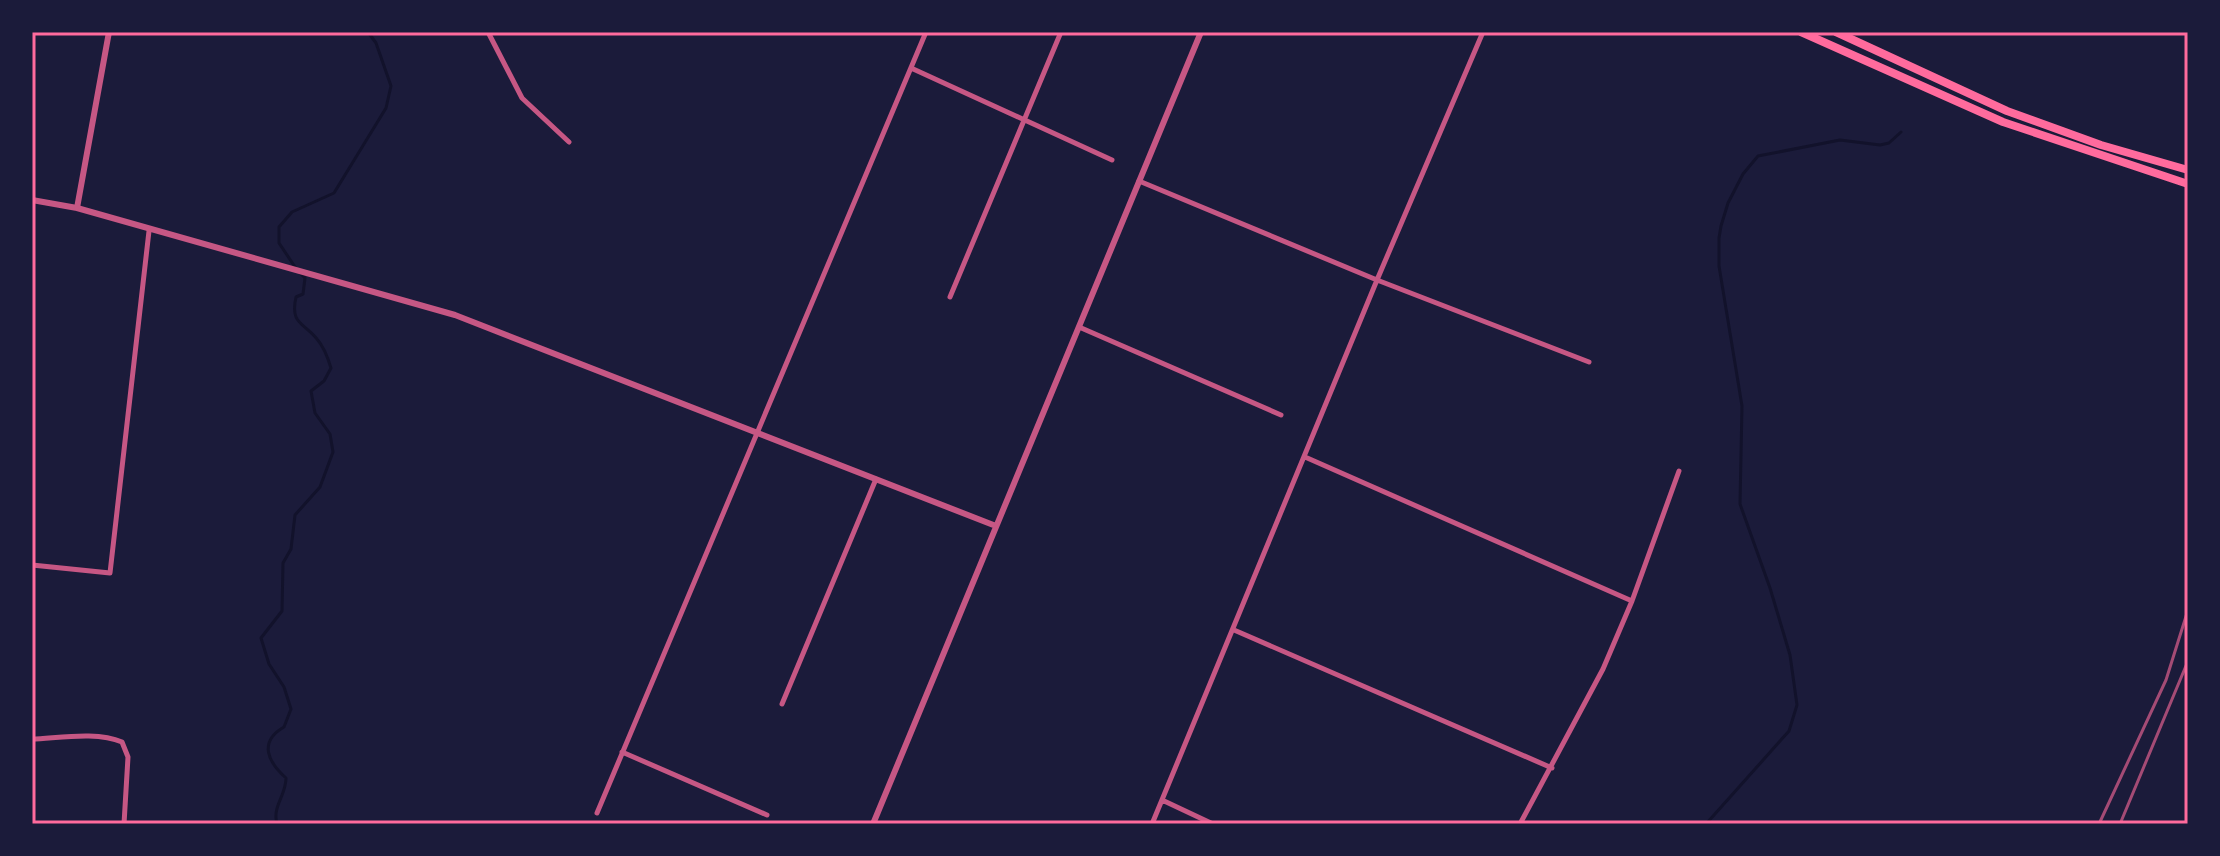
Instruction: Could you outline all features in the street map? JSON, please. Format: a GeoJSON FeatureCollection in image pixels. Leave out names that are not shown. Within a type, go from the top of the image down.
{"type":"FeatureCollection","features":[{"type":"Feature","properties":{"kind":"main road"},"geometry":{"type":"LineString","coordinates":[[1801,32],[2003,122],[2188,184]]}},
{"type":"Feature","properties":{"kind":"main road"},"geometry":{"type":"LineString","coordinates":[[1836,32],[2007,111],[2101,145],[2188,170]]}},
{"type":"Feature","properties":{"kind":"street"},"geometry":{"type":"LineString","coordinates":[[77,208],[109,32]]}},
{"type":"Feature","properties":{"kind":"street"},"geometry":{"type":"LineString","coordinates":[[488,32],[522,98],[569,142]]}},
{"type":"Feature","properties":{"kind":"street"},"geometry":{"type":"LineString","coordinates":[[597,813],[926,32]]}},
{"type":"Feature","properties":{"kind":"street"},"geometry":{"type":"LineString","coordinates":[[950,297],[1061,32]]}},
{"type":"Feature","properties":{"kind":"street"},"geometry":{"type":"LineString","coordinates":[[873,824],[1201,32]]}},
{"type":"Feature","properties":{"kind":"street"},"geometry":{"type":"LineString","coordinates":[[1152,824],[1483,32]]}},
{"type":"Feature","properties":{"kind":"street"},"geometry":{"type":"LineString","coordinates":[[911,68],[1112,160]]}},
{"type":"Feature","properties":{"kind":"street"},"geometry":{"type":"LineString","coordinates":[[1139,181],[1377,280],[1589,362]]}},
{"type":"Feature","properties":{"kind":"street"},"geometry":{"type":"LineString","coordinates":[[32,200],[77,208],[149,231],[455,315],[996,526]]}},
{"type":"Feature","properties":{"kind":"street"},"geometry":{"type":"LineString","coordinates":[[32,565],[110,573],[149,231]]}},
{"type":"Feature","properties":{"kind":"street"},"geometry":{"type":"LineString","coordinates":[[1079,327],[1281,415]]}},
{"type":"Feature","properties":{"kind":"street"},"geometry":{"type":"LineString","coordinates":[[1305,457],[1632,601]]}},
{"type":"Feature","properties":{"kind":"street"},"geometry":{"type":"LineString","coordinates":[[1520,824],[1603,669],[1632,601],[1679,471]]}},
{"type":"Feature","properties":{"kind":"street"},"geometry":{"type":"LineString","coordinates":[[782,704],[876,479]]}},
{"type":"Feature","properties":{"kind":"street"},"geometry":{"type":"LineString","coordinates":[[1234,630],[1552,768]]}},
{"type":"Feature","properties":{"kind":"street"},"geometry":{"type":"LineString","coordinates":[[32,739],[86,738],[122,742],[128,757],[124,824]]}},
{"type":"Feature","properties":{"kind":"street"},"geometry":{"type":"LineString","coordinates":[[622,752],[767,815]]}},
{"type":"Feature","properties":{"kind":"street"},"geometry":{"type":"LineString","coordinates":[[1162,800],[1213,824]]}},
{"type":"Feature","properties":{"kind":"waterway"},"geometry":{"type":"LineString","coordinates":[[295,267],[279,243],[279,227],[292,212],[334,193],[386,108],[391,86],[376,43],[368,32]]}},
{"type":"Feature","properties":{"kind":"waterway"},"geometry":{"type":"LineString","coordinates":[[1706,824],[1789,731],[1797,705],[1790,655],[1740,504],[1742,406],[1719,266],[1721,226],[1728,203],[1743,174],[1758,156],[1840,140],[1880,145],[1889,143],[1901,132]]}},
{"type":"Feature","properties":{"kind":"waterway"},"geometry":{"type":"LineString","coordinates":[[277,824],[276,812],[286,778],[274,765],[268,746],[284,727],[291,709],[284,687],[269,664],[261,638],[282,611],[283,563],[291,549],[295,515],[320,487],[333,452],[330,434],[315,413],[311,391],[324,381],[331,368],[319,342],[296,318],[296,297],[303,294],[305,278],[300,273]]}},
{"type":"Feature","properties":{"kind":"railway"},"geometry":{"type":"LineString","coordinates":[[2099,824],[2166,680],[2188,610]]}},
{"type":"Feature","properties":{"kind":"railway"},"geometry":{"type":"LineString","coordinates":[[2120,824],[2188,661]]}}]}
